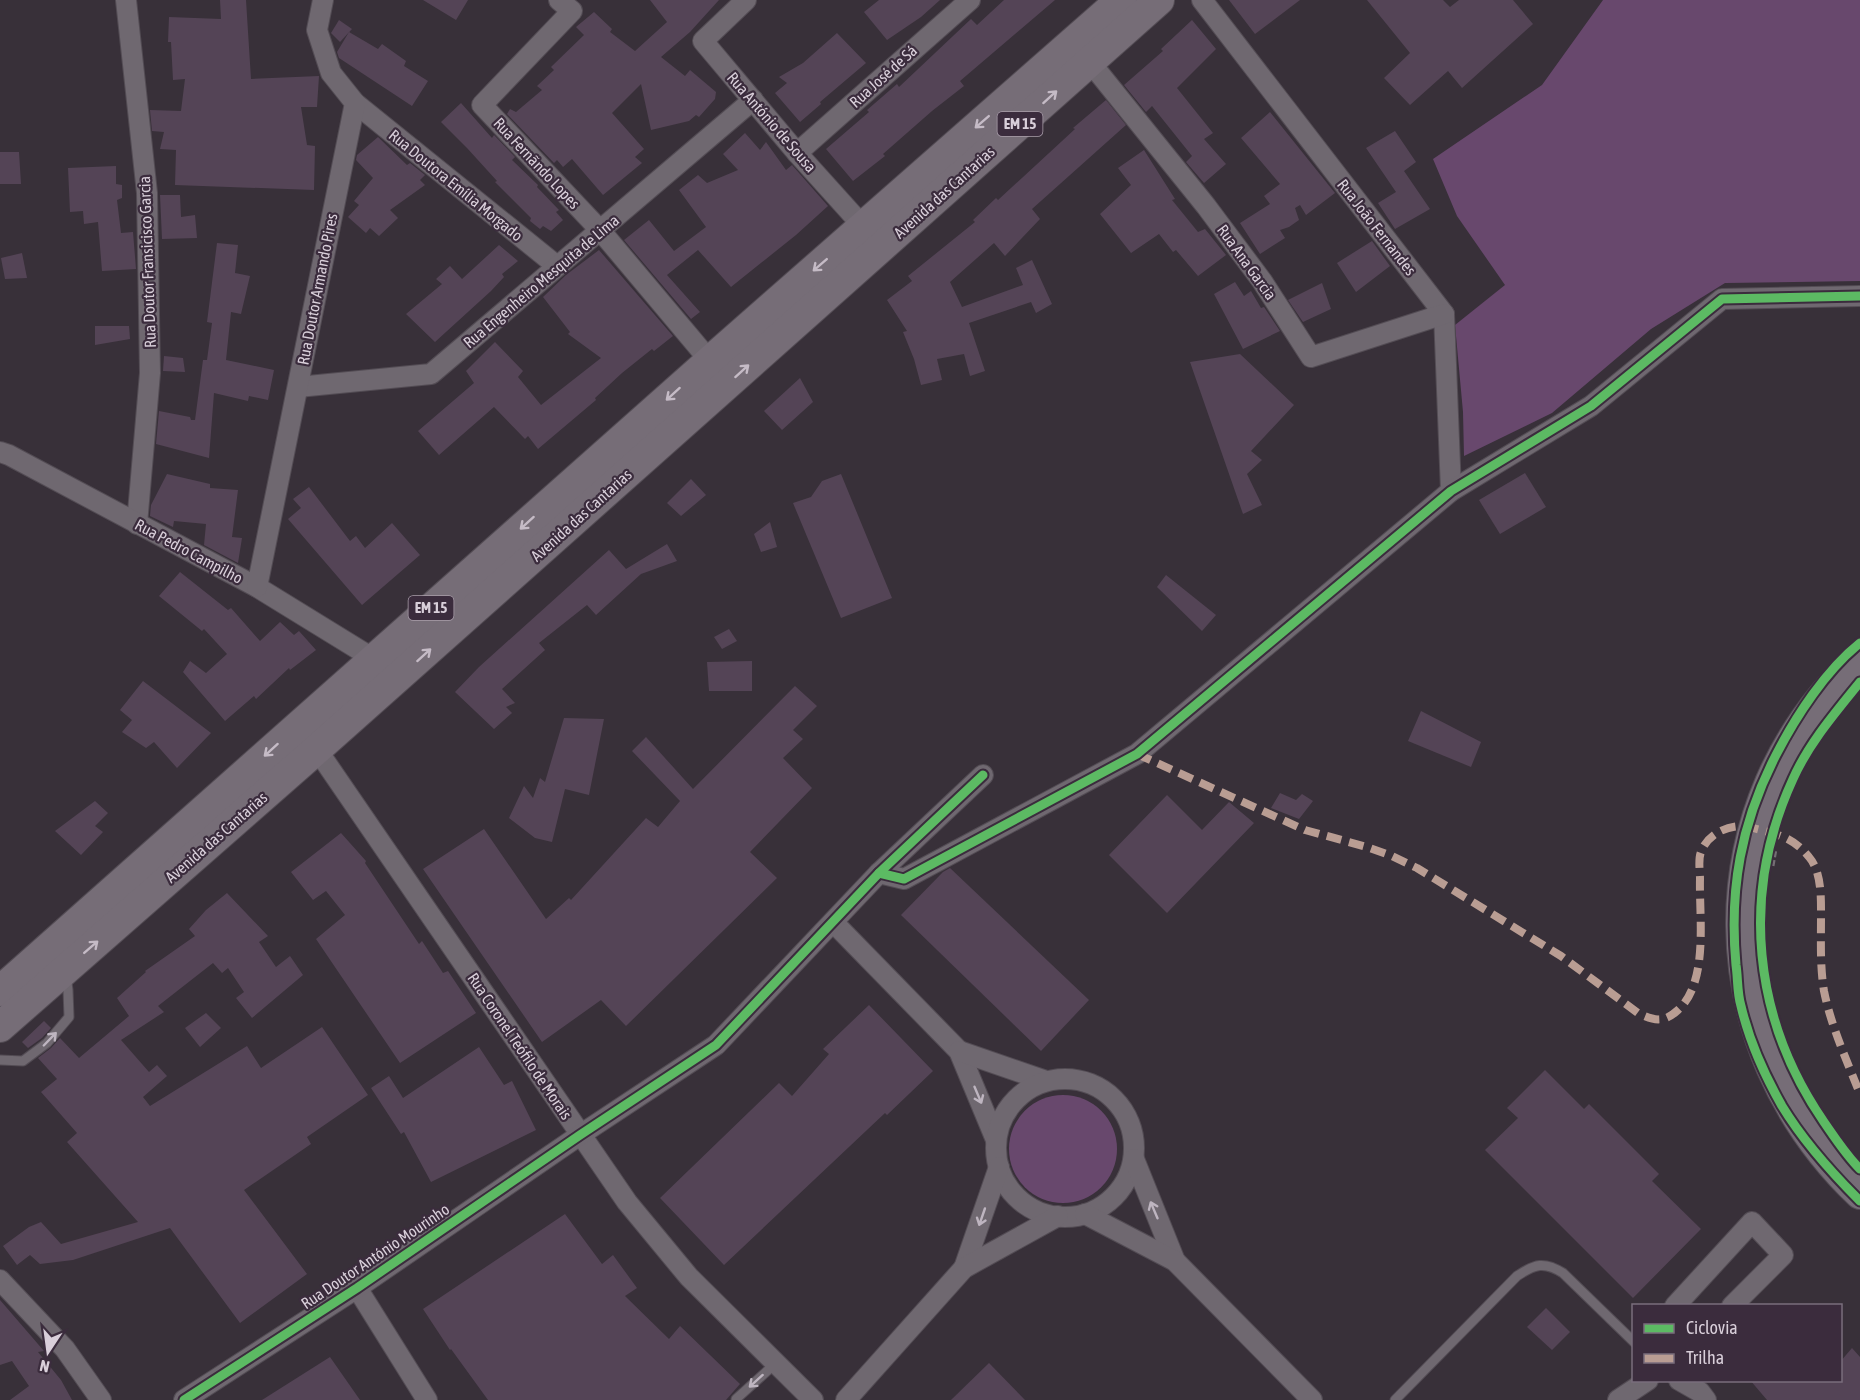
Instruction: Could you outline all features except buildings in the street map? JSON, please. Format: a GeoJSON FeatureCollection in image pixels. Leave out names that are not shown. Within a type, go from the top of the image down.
{"type":"FeatureCollection","features":[{"type":"Feature","properties":{"kind":"main road","name":"Avenida das Cantarias"},"geometry":{"type":"LineString","coordinates":[[0,1027],[317,749],[872,237],[1121,0]]}},
{"type":"Feature","properties":{"kind":"main road","name":"Avenida das Cantarias"},"geometry":{"type":"LineString","coordinates":[[9,979],[710,361],[872,237],[1090,62],[1159,0]]}},
{"type":"Feature","properties":{"kind":"main road"},"geometry":{"type":"LineString","coordinates":[[317,749],[321,726],[388,662],[411,626]]}},
{"type":"Feature","properties":{"kind":"main road"},"geometry":{"type":"LineString","coordinates":[[1860,657],[1847,668],[1807,717],[1777,767],[1757,820],[1749,849],[1741,923],[1741,947],[1747,996],[1770,1067],[1790,1108],[1803,1128],[1828,1160],[1860,1194]]}},
{"type":"Feature","properties":{"kind":"main road"},"geometry":{"type":"LineString","coordinates":[[1860,673],[1797,754],[1780,791],[1768,821],[1760,853],[1753,930],[1755,966],[1767,1023],[1779,1057],[1820,1132],[1860,1178]]}},
{"type":"Feature","properties":{"kind":"street","name":"Rua Doutor Fransicisco Garcia"},"geometry":{"type":"LineString","coordinates":[[126,0],[147,193],[150,373],[137,524]]}},
{"type":"Feature","properties":{"kind":"street"},"geometry":{"type":"LineString","coordinates":[[323,0],[317,30],[331,72],[355,103]]}},
{"type":"Feature","properties":{"kind":"street","name":"Rua Fernãndo Lopes"},"geometry":{"type":"LineString","coordinates":[[559,0],[572,11],[482,105],[600,230],[710,361]]}},
{"type":"Feature","properties":{"kind":"street","name":"Rua António de Sousa"},"geometry":{"type":"LineString","coordinates":[[746,0],[703,41],[797,153],[872,237]]}},
{"type":"Feature","properties":{"kind":"street","name":"Rua José de Sá"},"geometry":{"type":"LineString","coordinates":[[797,153],[970,0]]}},
{"type":"Feature","properties":{"kind":"street","name":"Rua João Fernandes"},"geometry":{"type":"LineString","coordinates":[[1203,0],[1444,314]]}},
{"type":"Feature","properties":{"kind":"street","name":"Rua Ana Garcia"},"geometry":{"type":"LineString","coordinates":[[1090,62],[1206,206],[1262,281],[1311,357],[1444,314]]}},
{"type":"Feature","properties":{"kind":"street","name":"Rua Engenheiro Mesquita de Lima"},"geometry":{"type":"LineString","coordinates":[[298,387],[431,374],[753,100]]}},
{"type":"Feature","properties":{"kind":"street","name":"Rua Doutora Emília Morgado"},"geometry":{"type":"LineString","coordinates":[[355,103],[557,267]]}},
{"type":"Feature","properties":{"kind":"street","name":"Rua Doutor Armando Pires"},"geometry":{"type":"LineString","coordinates":[[257,587],[355,103]]}},
{"type":"Feature","properties":{"kind":"street"},"geometry":{"type":"LineString","coordinates":[[879,873],[904,879],[1137,754],[1451,491],[1591,406],[1722,299],[1860,296]]}},
{"type":"Feature","properties":{"kind":"street"},"geometry":{"type":"LineString","coordinates":[[1444,314],[1451,491]]}},
{"type":"Feature","properties":{"kind":"street","name":"Rua Pedro Campilho"},"geometry":{"type":"LineString","coordinates":[[0,452],[257,587],[374,659]]}},
{"type":"Feature","properties":{"kind":"street","name":"Rua Coronel Teófilo de Morais"},"geometry":{"type":"LineString","coordinates":[[299,725],[627,1202],[689,1277],[813,1400]]}},
{"type":"Feature","properties":{"kind":"street","name":"Rua Doutor António Mourinho"},"geometry":{"type":"LineString","coordinates":[[184,1400],[357,1287],[716,1045],[879,873],[983,775]]}},
{"type":"Feature","properties":{"kind":"street"},"geometry":{"type":"LineString","coordinates":[[833,922],[959,1051],[996,1140],[999,1167],[1007,1185],[1021,1200],[1038,1211],[1058,1216],[1085,1214],[1101,1207],[1115,1196],[1126,1181],[1134,1159],[1134,1136],[1126,1114],[1112,1096],[1092,1083],[1070,1078],[1046,1081],[1028,1089],[1012,1103],[1002,1120],[996,1140]]}},
{"type":"Feature","properties":{"kind":"street"},"geometry":{"type":"LineString","coordinates":[[959,1051],[1046,1081]]}},
{"type":"Feature","properties":{"kind":"street"},"geometry":{"type":"LineString","coordinates":[[1134,1159],[1175,1261]]}},
{"type":"Feature","properties":{"kind":"street"},"geometry":{"type":"LineString","coordinates":[[964,1268],[999,1167]]}},
{"type":"Feature","properties":{"kind":"street"},"geometry":{"type":"LineString","coordinates":[[1085,1214],[1175,1261],[1312,1400]]}},
{"type":"Feature","properties":{"kind":"street"},"geometry":{"type":"LineString","coordinates":[[846,1400],[964,1268],[1058,1216]]}},
{"type":"Feature","properties":{"kind":"street"},"geometry":{"type":"LineString","coordinates":[[1676,1304],[1752,1222],[1783,1256],[1733,1304]]}},
{"type":"Feature","properties":{"kind":"street"},"geometry":{"type":"LineString","coordinates":[[0,1280],[65,1349],[101,1400]]}},
{"type":"Feature","properties":{"kind":"street"},"geometry":{"type":"LineString","coordinates":[[357,1287],[428,1400]]}},
{"type":"Feature","properties":{"kind":"street"},"geometry":{"type":"LineString","coordinates":[[1618,1400],[1645,1382]]}},
{"type":"Feature","properties":{"kind":"street"},"geometry":{"type":"LineString","coordinates":[[1683,1382],[1700,1392],[1706,1400]]}},
{"type":"Feature","properties":{"kind":"lane"},"geometry":{"type":"LineString","coordinates":[[0,1060],[23,1061],[47,1043],[69,1017],[68,990],[64,970]]}},
{"type":"Feature","properties":{"kind":"lane"},"geometry":{"type":"LineString","coordinates":[[1399,1398],[1517,1276],[1530,1267],[1541,1264],[1554,1267],[1563,1273],[1632,1340]]}},
{"type":"Feature","properties":{"kind":"lane"},"geometry":{"type":"LineString","coordinates":[[736,1399],[776,1363]]}},
{"type":"Feature","properties":{"kind":"path"},"geometry":{"type":"LineString","coordinates":[[1768,871],[1775,839]]}},
{"type":"Feature","properties":{"kind":"shaded area"},"geometry":{"type":"Polygon","coordinates":[[[1603,0],[1860,0],[1860,281],[1725,283],[1651,329],[1552,413],[1464,456],[1463,412],[1455,325],[1505,285],[1457,216],[1433,159],[1542,85],[1603,0]]]}},
{"type":"Feature","properties":{"kind":"shaded area"},"geometry":{"type":"Polygon","coordinates":[[[1063,1095],[1084,1099],[1101,1111],[1113,1128],[1117,1149],[1113,1170],[1101,1187],[1084,1199],[1063,1203],[1042,1199],[1025,1187],[1013,1170],[1009,1149],[1013,1128],[1025,1111],[1042,1099],[1063,1095]]]}},
{"type":"Feature","properties":{"kind":"marked path"},"geometry":{"type":"LineString","coordinates":[[1137,754],[1305,830],[1367,847],[1417,868],[1561,956],[1638,1013],[1654,1019],[1663,1019],[1678,1010],[1688,998],[1694,983],[1700,948],[1700,858],[1704,845],[1721,831],[1742,826],[1782,836],[1796,844],[1809,857],[1819,878],[1821,964],[1824,991],[1835,1030],[1860,1094]]}},
{"type":"Feature","properties":{"kind":"cycle path"},"geometry":{"type":"LineString","coordinates":[[879,873],[904,879],[1137,754],[1451,491],[1591,406],[1722,299],[1860,296]]}},
{"type":"Feature","properties":{"kind":"cycle path"},"geometry":{"type":"LineString","coordinates":[[1860,643],[1835,666],[1802,710],[1764,780],[1746,831],[1736,883],[1734,910],[1738,991],[1753,1045],[1782,1106],[1799,1131],[1860,1201]]}},
{"type":"Feature","properties":{"kind":"cycle path"},"geometry":{"type":"LineString","coordinates":[[1860,682],[1815,741],[1793,779],[1776,823],[1766,867],[1761,911],[1762,955],[1769,999],[1782,1041],[1800,1082],[1824,1122],[1860,1169]]}},
{"type":"Feature","properties":{"kind":"cycle path"},"geometry":{"type":"LineString","coordinates":[[184,1400],[357,1288],[716,1045],[879,873],[983,775]]}}]}
